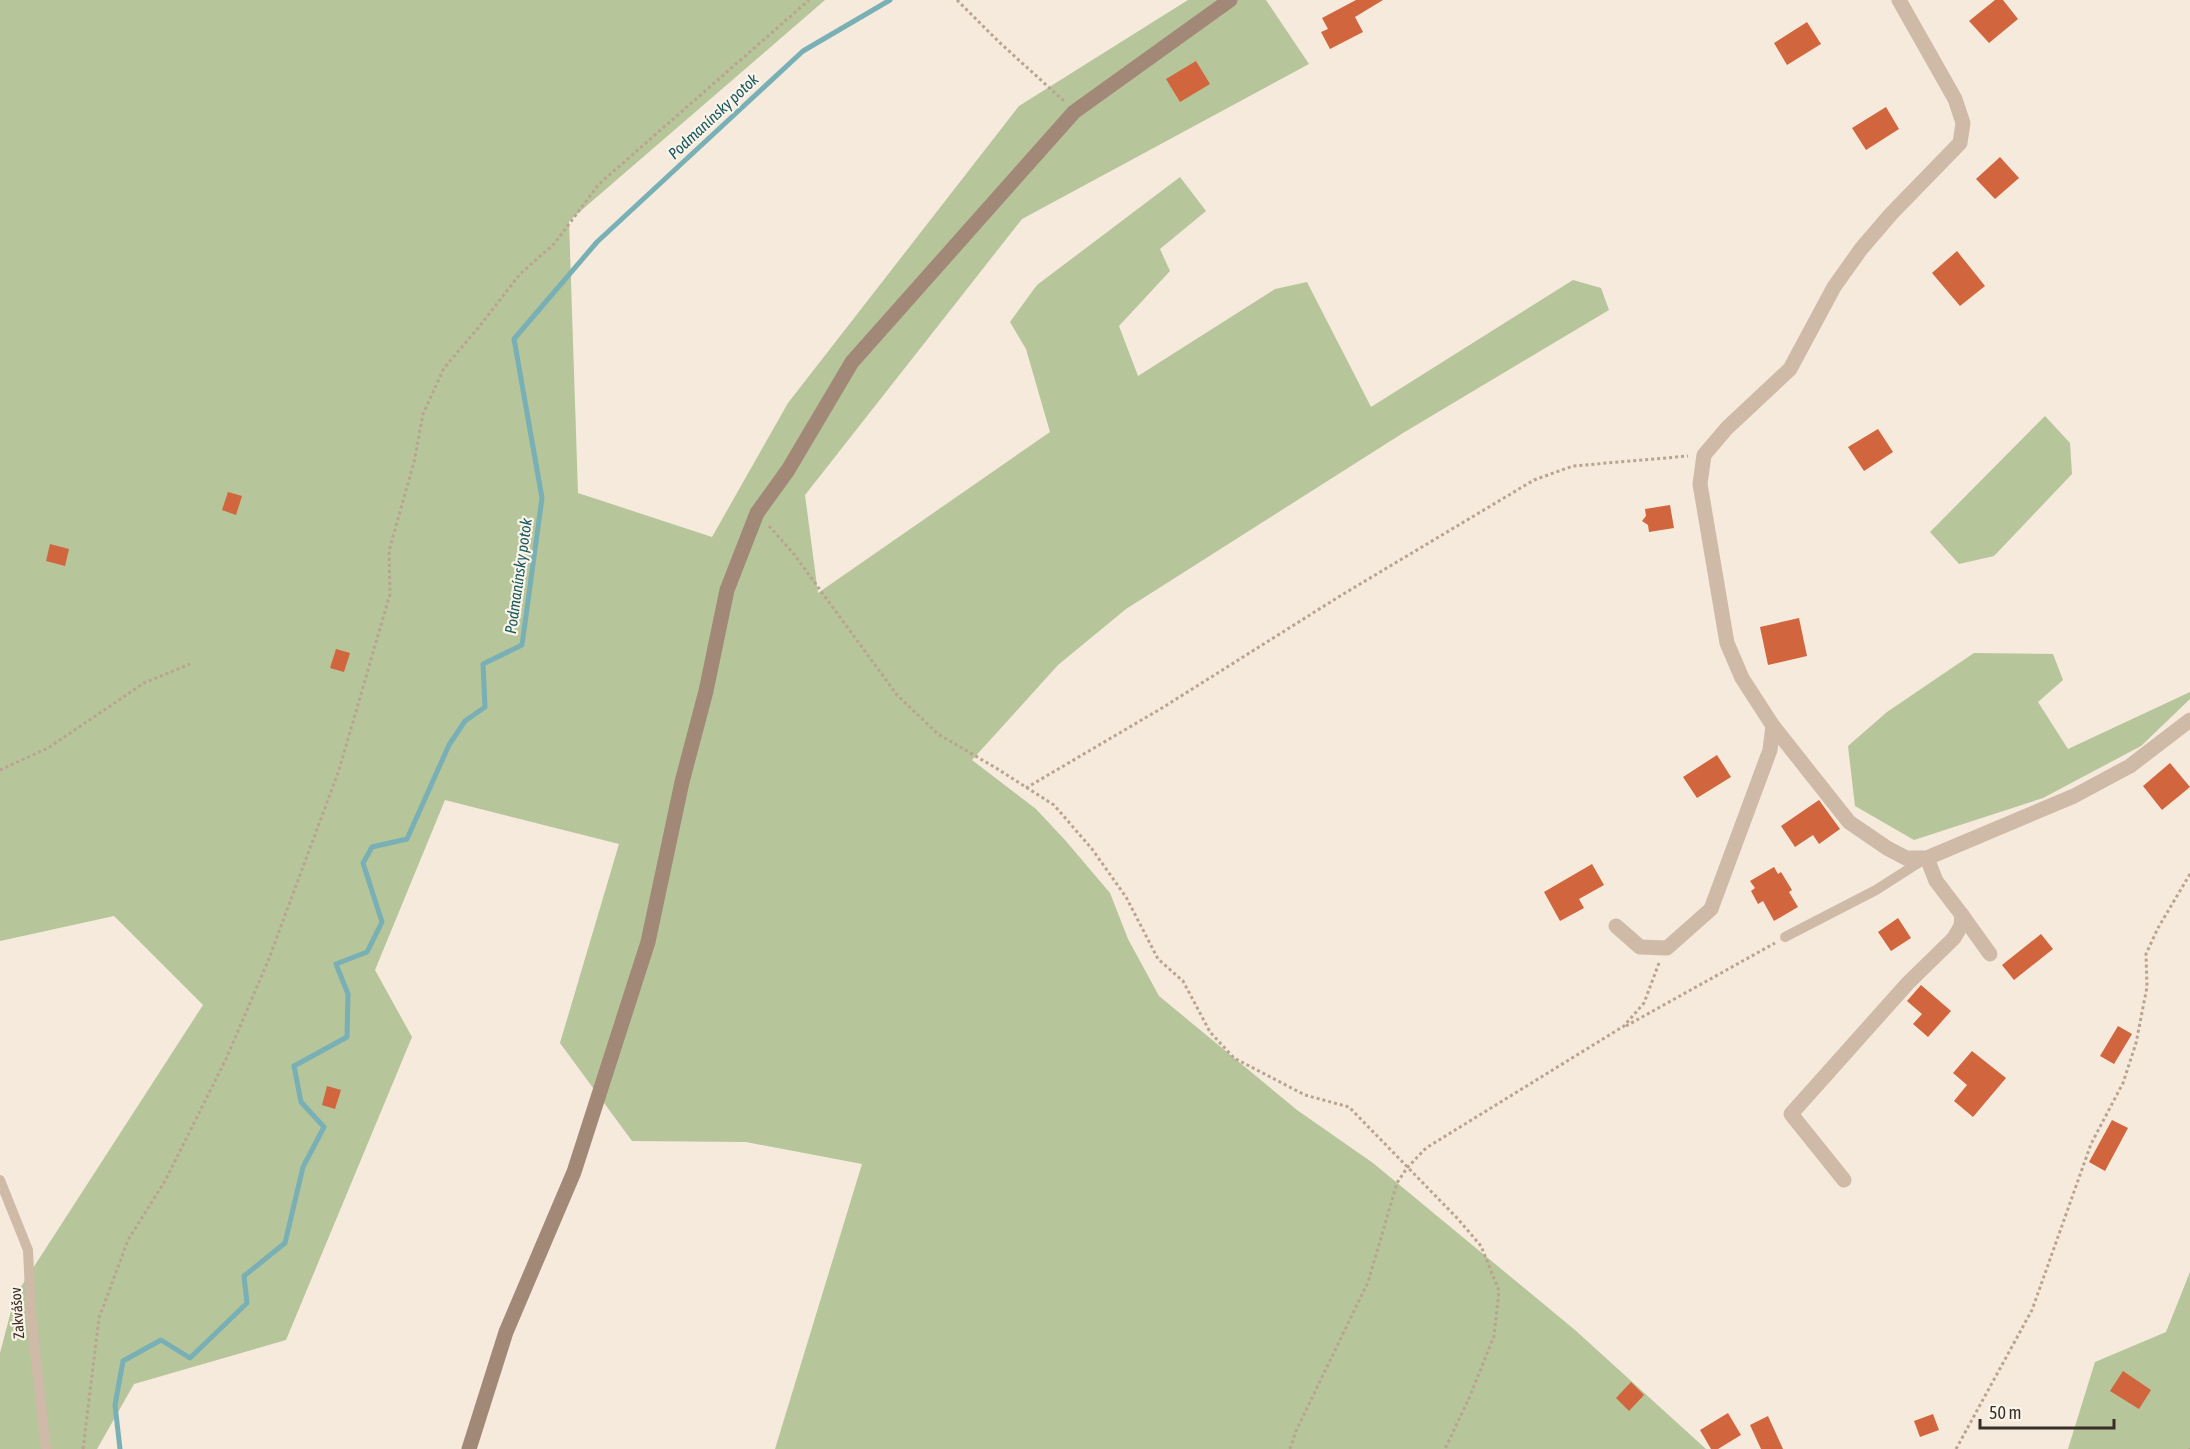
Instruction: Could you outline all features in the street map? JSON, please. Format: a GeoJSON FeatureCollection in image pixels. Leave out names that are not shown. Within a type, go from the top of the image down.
{"type":"FeatureCollection","features":[{"type":"Feature","properties":{"kind":"street"},"geometry":{"type":"LineString","coordinates":[[470,1449],[506,1332],[574,1172],[648,942],[682,782],[706,692],[727,590],[757,513],[788,470],[852,362],[1074,112],[1230,0]]}},
{"type":"Feature","properties":{"kind":"street"},"geometry":{"type":"LineString","coordinates":[[1899,0],[1955,99],[1963,123],[1960,143],[1891,214],[1861,249],[1834,288],[1790,369],[1727,428],[1704,455],[1700,484],[1728,643],[1742,678],[1773,726],[1849,822],[1906,858],[1927,858],[2074,796],[2130,766],[2190,720]]}},
{"type":"Feature","properties":{"kind":"street"},"geometry":{"type":"LineString","coordinates":[[1616,926],[1640,947],[1667,948],[1711,909],[1770,750],[1773,726]]}},
{"type":"Feature","properties":{"kind":"street"},"geometry":{"type":"LineString","coordinates":[[1927,858],[1936,881],[1990,954]]}},
{"type":"Feature","properties":{"kind":"street"},"geometry":{"type":"LineString","coordinates":[[1844,1180],[1791,1114],[1908,983],[1954,938],[1961,926],[1962,915]]}},
{"type":"Feature","properties":{"kind":"lane"},"geometry":{"type":"LineString","coordinates":[[1785,938],[1876,890],[1927,858]]}},
{"type":"Feature","properties":{"kind":"lane","name":"Zakvášov"},"geometry":{"type":"LineString","coordinates":[[0,1180],[28,1250],[31,1314],[46,1449]]}},
{"type":"Feature","properties":{"kind":"path"},"geometry":{"type":"LineString","coordinates":[[83,1449],[99,1318],[111,1284],[128,1240],[165,1181],[226,1059],[268,961],[339,770],[390,594],[389,550],[414,462],[423,414],[444,368],[520,274],[554,244],[599,184],[809,0]]}},
{"type":"Feature","properties":{"kind":"path"},"geometry":{"type":"LineString","coordinates":[[957,0],[1074,112]]}},
{"type":"Feature","properties":{"kind":"path"},"geometry":{"type":"LineString","coordinates":[[1026,788],[1162,708],[1340,596],[1534,480],[1573,466],[1704,455]]}},
{"type":"Feature","properties":{"kind":"path"},"geometry":{"type":"LineString","coordinates":[[757,513],[793,553],[897,696],[938,734],[1054,805],[1092,849],[1126,897],[1158,959],[1183,981],[1210,1032],[1234,1058],[1305,1095],[1349,1107],[1458,1219],[1481,1246],[1499,1291],[1494,1336],[1470,1396],[1445,1449]]}},
{"type":"Feature","properties":{"kind":"path"},"geometry":{"type":"LineString","coordinates":[[0,770],[48,748],[144,683],[190,664]]}},
{"type":"Feature","properties":{"kind":"path"},"geometry":{"type":"LineString","coordinates":[[1956,1449],[2032,1310],[2091,1144],[2123,1083],[2136,1042],[2146,987],[2146,954],[2158,928],[2190,874]]}},
{"type":"Feature","properties":{"kind":"path"},"geometry":{"type":"LineString","coordinates":[[1290,1449],[1296,1431],[1368,1282],[1394,1191],[1407,1168],[1426,1148],[1624,1026],[1785,938]]}},
{"type":"Feature","properties":{"kind":"path"},"geometry":{"type":"LineString","coordinates":[[1624,1026],[1644,1003],[1667,948]]}},
{"type":"Feature","properties":{"kind":"green space"},"geometry":{"type":"Polygon","coordinates":[[[0,0],[825,0],[569,221],[578,493],[712,537],[788,403],[1019,106],[1188,0],[1266,0],[1309,64],[1022,219],[805,495],[818,593],[1050,432],[1026,349],[1010,322],[1037,285],[1180,177],[1206,211],[1160,249],[1170,271],[1119,326],[1138,376],[1275,289],[1307,282],[1371,407],[1573,280],[1601,288],[1609,310],[1403,433],[1126,609],[1058,665],[972,760],[1036,809],[1110,893],[1128,939],[1159,996],[1297,1110],[1373,1163],[1575,1330],[1706,1449],[775,1449],[862,1164],[746,1142],[632,1141],[560,1043],[619,844],[445,800],[375,970],[412,1037],[286,1340],[134,1384],[97,1449],[0,1449],[0,1353],[15,1296],[203,1005],[114,916],[0,941],[0,0]]]}},
{"type":"Feature","properties":{"kind":"green space"},"geometry":{"type":"Polygon","coordinates":[[[2045,416],[2070,443],[2072,474],[1994,556],[1959,564],[1930,532],[2045,416]]]}},
{"type":"Feature","properties":{"kind":"green space"},"geometry":{"type":"Polygon","coordinates":[[[1974,653],[2053,654],[2063,680],[2038,702],[2068,749],[2190,692],[2190,699],[2141,746],[2043,798],[1914,840],[1855,806],[1848,746],[1887,712],[1974,653]]]}},
{"type":"Feature","properties":{"kind":"green space"},"geometry":{"type":"Polygon","coordinates":[[[2190,1272],[2190,1449],[2068,1449],[2095,1362],[2166,1332],[2190,1272]]]}},
{"type":"Feature","properties":{"kind":"building"},"geometry":{"type":"Polygon","coordinates":[[[1356,0],[1383,0],[1355,17],[1363,32],[1330,49],[1321,32],[1328,29],[1322,18],[1356,0]]]}},
{"type":"Feature","properties":{"kind":"building"},"geometry":{"type":"Polygon","coordinates":[[[1995,0],[2003,0],[2018,19],[1989,43],[1969,21],[1995,0]]]}},
{"type":"Feature","properties":{"kind":"building"},"geometry":{"type":"Polygon","coordinates":[[[1807,22],[1821,44],[1787,65],[1774,43],[1807,22]]]}},
{"type":"Feature","properties":{"kind":"building"},"geometry":{"type":"Polygon","coordinates":[[[1196,61],[1210,84],[1180,102],[1166,79],[1196,61]]]}},
{"type":"Feature","properties":{"kind":"building"},"geometry":{"type":"Polygon","coordinates":[[[1886,107],[1899,129],[1866,150],[1852,128],[1886,107]]]}},
{"type":"Feature","properties":{"kind":"building"},"geometry":{"type":"Polygon","coordinates":[[[2000,157],[2019,178],[1995,199],[1976,179],[2000,157]]]}},
{"type":"Feature","properties":{"kind":"building"},"geometry":{"type":"Polygon","coordinates":[[[1957,251],[1985,286],[1960,306],[1932,273],[1957,251]]]}},
{"type":"Feature","properties":{"kind":"building"},"geometry":{"type":"Polygon","coordinates":[[[1878,429],[1893,452],[1864,471],[1848,447],[1878,429]]]}},
{"type":"Feature","properties":{"kind":"building"},"geometry":{"type":"Polygon","coordinates":[[[228,492],[242,496],[236,515],[222,510],[228,492]]]}},
{"type":"Feature","properties":{"kind":"building"},"geometry":{"type":"Polygon","coordinates":[[[1670,505],[1674,528],[1649,532],[1648,525],[1642,521],[1646,516],[1645,509],[1670,505]]]}},
{"type":"Feature","properties":{"kind":"building"},"geometry":{"type":"Polygon","coordinates":[[[50,544],[69,549],[65,566],[46,561],[50,544]]]}},
{"type":"Feature","properties":{"kind":"building"},"geometry":{"type":"Polygon","coordinates":[[[1799,618],[1807,656],[1768,665],[1760,627],[1799,618]]]}},
{"type":"Feature","properties":{"kind":"building"},"geometry":{"type":"Polygon","coordinates":[[[336,649],[350,653],[344,672],[330,668],[336,649]]]}},
{"type":"Feature","properties":{"kind":"building"},"geometry":{"type":"Polygon","coordinates":[[[1717,755],[1731,777],[1697,798],[1683,777],[1717,755]]]}},
{"type":"Feature","properties":{"kind":"building"},"geometry":{"type":"Polygon","coordinates":[[[2170,763],[2190,787],[2162,810],[2143,786],[2170,763]]]}},
{"type":"Feature","properties":{"kind":"building"},"geometry":{"type":"Polygon","coordinates":[[[1819,800],[1840,829],[1819,844],[1813,835],[1795,847],[1781,826],[1819,800]]]}},
{"type":"Feature","properties":{"kind":"building"},"geometry":{"type":"Polygon","coordinates":[[[1592,864],[1604,885],[1579,899],[1584,908],[1560,921],[1544,892],[1592,864]]]}},
{"type":"Feature","properties":{"kind":"building"},"geometry":{"type":"Polygon","coordinates":[[[1774,867],[1778,874],[1781,872],[1792,890],[1789,892],[1798,907],[1774,921],[1763,901],[1758,904],[1751,891],[1755,888],[1750,881],[1774,867]]]}},
{"type":"Feature","properties":{"kind":"building"},"geometry":{"type":"Polygon","coordinates":[[[1898,918],[1911,938],[1891,951],[1878,932],[1898,918]]]}},
{"type":"Feature","properties":{"kind":"building"},"geometry":{"type":"Polygon","coordinates":[[[2041,934],[2053,949],[2014,980],[2002,965],[2041,934]]]}},
{"type":"Feature","properties":{"kind":"building"},"geometry":{"type":"Polygon","coordinates":[[[1921,985],[1951,1011],[1928,1037],[1913,1024],[1922,1014],[1907,1001],[1921,985]]]}},
{"type":"Feature","properties":{"kind":"building"},"geometry":{"type":"Polygon","coordinates":[[[2118,1026],[2132,1034],[2114,1064],[2100,1056],[2118,1026]]]}},
{"type":"Feature","properties":{"kind":"building"},"geometry":{"type":"Polygon","coordinates":[[[1972,1051],[2006,1078],[1973,1117],[1954,1101],[1967,1085],[1953,1073],[1972,1051]]]}},
{"type":"Feature","properties":{"kind":"building"},"geometry":{"type":"Polygon","coordinates":[[[327,1086],[341,1090],[335,1109],[322,1105],[327,1086]]]}},
{"type":"Feature","properties":{"kind":"building"},"geometry":{"type":"Polygon","coordinates":[[[2112,1120],[2128,1128],[2105,1171],[2089,1162],[2112,1120]]]}},
{"type":"Feature","properties":{"kind":"building"},"geometry":{"type":"Polygon","coordinates":[[[2123,1371],[2151,1390],[2139,1409],[2110,1391],[2123,1371]]]}},
{"type":"Feature","properties":{"kind":"building"},"geometry":{"type":"Polygon","coordinates":[[[1631,1382],[1644,1395],[1629,1411],[1616,1398],[1631,1382]]]}},
{"type":"Feature","properties":{"kind":"building"},"geometry":{"type":"Polygon","coordinates":[[[1728,1413],[1741,1435],[1718,1449],[1711,1449],[1700,1430],[1728,1413]]]}},
{"type":"Feature","properties":{"kind":"building"},"geometry":{"type":"Polygon","coordinates":[[[1933,1414],[1939,1430],[1920,1437],[1914,1421],[1933,1414]]]}},
{"type":"Feature","properties":{"kind":"building"},"geometry":{"type":"Polygon","coordinates":[[[1768,1416],[1783,1449],[1761,1449],[1750,1425],[1768,1416]]]}},
{"type":"Feature","properties":{"kind":"waterway","name":"Podmanínsky potok"},"geometry":{"type":"LineString","coordinates":[[120,1449],[115,1405],[123,1361],[161,1340],[190,1358],[247,1303],[244,1276],[285,1243],[303,1167],[324,1127],[301,1102],[294,1066],[347,1037],[348,994],[336,964],[367,952],[382,922],[363,863],[372,847],[407,839],[449,745],[465,721],[485,707],[483,664],[522,645],[542,498],[514,339],[597,242],[803,51],[890,0]]}}]}
